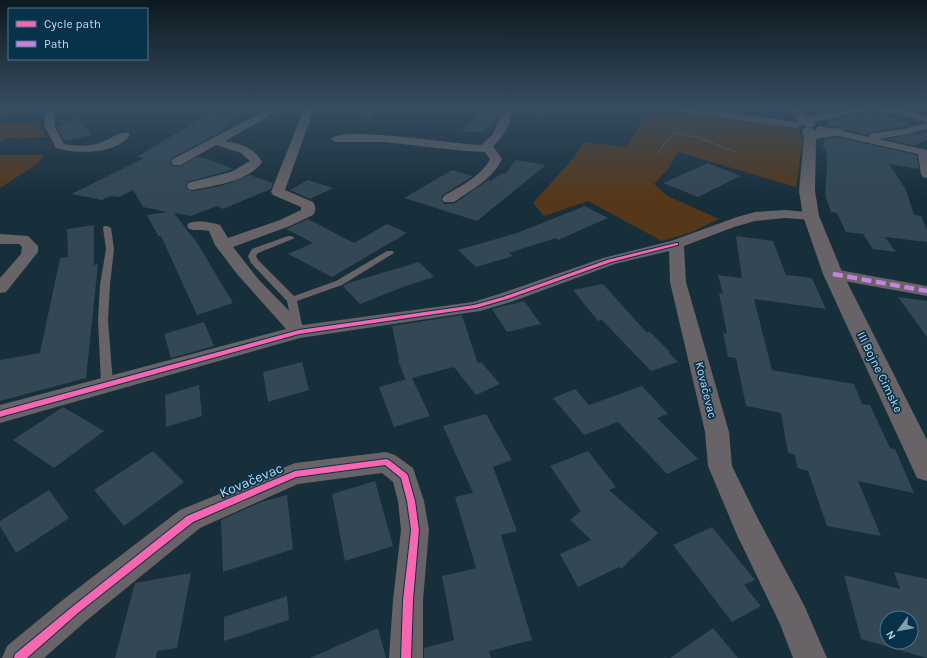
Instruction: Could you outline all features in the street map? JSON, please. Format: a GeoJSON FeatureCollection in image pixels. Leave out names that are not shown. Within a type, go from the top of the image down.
{"type":"FeatureCollection","features":[{"type":"Feature","properties":{"kind":"street"},"geometry":{"type":"LineString","coordinates":[[55,137],[60,146],[71,149],[103,147],[115,143],[123,137]]}},
{"type":"Feature","properties":{"kind":"street"},"geometry":{"type":"LineString","coordinates":[[177,162],[226,137]]}},
{"type":"Feature","properties":{"kind":"street"},"geometry":{"type":"LineString","coordinates":[[223,245],[285,224],[308,212],[308,205],[278,192],[299,137]]}},
{"type":"Feature","properties":{"kind":"street"},"geometry":{"type":"LineString","coordinates":[[336,139],[359,137],[468,149],[488,148]]}},
{"type":"Feature","properties":{"kind":"street"},"geometry":{"type":"LineString","coordinates":[[449,199],[477,180],[495,164],[496,160],[487,145],[497,137]]}},
{"type":"Feature","properties":{"kind":"street","name":"III Bojne Cimske"},"geometry":{"type":"LineString","coordinates":[[806,137],[807,191],[811,216],[833,274],[927,469]]}},
{"type":"Feature","properties":{"kind":"street"},"geometry":{"type":"LineString","coordinates":[[859,137],[925,152],[925,169],[927,174]]}},
{"type":"Feature","properties":{"kind":"street"},"geometry":{"type":"LineString","coordinates":[[869,138],[876,137]]}},
{"type":"Feature","properties":{"kind":"street"},"geometry":{"type":"LineString","coordinates":[[193,186],[214,182],[243,172],[252,167],[256,162],[254,156],[248,151],[217,142]]}},
{"type":"Feature","properties":{"kind":"street"},"geometry":{"type":"LineString","coordinates":[[0,414],[299,332],[474,307],[610,262],[676,244],[742,219],[784,214],[811,216]]}},
{"type":"Feature","properties":{"kind":"street"},"geometry":{"type":"LineString","coordinates":[[194,226],[205,225],[215,228],[223,245],[244,275],[299,332]]}},
{"type":"Feature","properties":{"kind":"street"},"geometry":{"type":"LineString","coordinates":[[0,239],[23,239],[30,246],[30,252],[0,288]]}},
{"type":"Feature","properties":{"kind":"street","name":"Kovačevac"},"geometry":{"type":"LineString","coordinates":[[676,244],[678,282],[717,432],[720,466],[747,526],[793,616],[810,658]]}},
{"type":"Feature","properties":{"kind":"street"},"geometry":{"type":"LineString","coordinates":[[833,274],[927,291]]}},
{"type":"Feature","properties":{"kind":"street","name":"Kovačevac"},"geometry":{"type":"LineString","coordinates":[[19,658],[75,610],[190,519],[295,474],[386,462],[404,476],[411,501],[414,530],[408,600],[406,658]]}},
{"type":"Feature","properties":{"kind":"lane"},"geometry":{"type":"LineString","coordinates":[[107,228],[110,249],[105,284],[103,320],[107,384]]}},
{"type":"Feature","properties":{"kind":"lane"},"geometry":{"type":"LineString","coordinates":[[292,238],[255,251],[252,256],[254,261],[292,300],[299,332]]}},
{"type":"Feature","properties":{"kind":"lane"},"geometry":{"type":"LineString","coordinates":[[292,300],[339,283],[390,253]]}},
{"type":"Feature","properties":{"kind":"path"},"geometry":{"type":"LineString","coordinates":[[657,153],[669,137]]}},
{"type":"Feature","properties":{"kind":"path"},"geometry":{"type":"LineString","coordinates":[[697,137],[735,152]]}},
{"type":"Feature","properties":{"kind":"shaded area"},"geometry":{"type":"Polygon","coordinates":[[[0,137],[46,137],[6,138],[0,142],[0,137]]]}},
{"type":"Feature","properties":{"kind":"shaded area"},"geometry":{"type":"Polygon","coordinates":[[[633,137],[802,137],[803,139],[796,187],[678,152],[668,169],[654,184],[668,196],[719,219],[692,232],[662,241],[588,201],[544,216],[533,203],[575,156],[583,142],[626,147],[633,137]]]}},
{"type":"Feature","properties":{"kind":"shaded area"},"geometry":{"type":"Polygon","coordinates":[[[0,155],[44,155],[37,164],[0,188],[0,155]]]}},
{"type":"Feature","properties":{"kind":"building"},"geometry":{"type":"Polygon","coordinates":[[[62,137],[84,137],[65,141],[62,137]]]}},
{"type":"Feature","properties":{"kind":"building"},"geometry":{"type":"Polygon","coordinates":[[[171,137],[212,137],[172,158],[170,163],[173,166],[181,166],[197,157],[208,159],[234,169],[188,182],[186,186],[187,189],[193,191],[221,186],[250,175],[273,183],[271,189],[223,209],[217,206],[191,216],[174,213],[198,244],[233,303],[197,315],[161,236],[158,236],[147,215],[167,212],[143,207],[133,190],[119,197],[110,196],[102,200],[71,194],[144,158],[137,157],[171,137]]]}},
{"type":"Feature","properties":{"kind":"building"},"geometry":{"type":"Polygon","coordinates":[[[837,137],[917,155],[919,169],[889,164],[906,190],[914,215],[921,216],[927,229],[927,242],[885,237],[896,252],[873,249],[863,234],[846,232],[837,213],[831,212],[825,195],[827,168],[826,149],[823,149],[824,139],[837,137]]]}},
{"type":"Feature","properties":{"kind":"building"},"geometry":{"type":"Polygon","coordinates":[[[898,137],[927,137],[927,140],[916,144],[916,146],[886,139],[898,137]]]}},
{"type":"Feature","properties":{"kind":"building"},"geometry":{"type":"Polygon","coordinates":[[[516,160],[546,165],[477,221],[404,198],[452,170],[473,176],[443,195],[441,198],[444,204],[455,203],[488,180],[491,181],[502,173],[505,174],[516,160]]]}},
{"type":"Feature","properties":{"kind":"building"},"geometry":{"type":"Polygon","coordinates":[[[708,163],[740,176],[698,197],[663,183],[708,163]]]}},
{"type":"Feature","properties":{"kind":"building"},"geometry":{"type":"Polygon","coordinates":[[[308,180],[333,188],[310,199],[290,190],[308,180]]]}},
{"type":"Feature","properties":{"kind":"building"},"geometry":{"type":"Polygon","coordinates":[[[585,206],[608,218],[558,240],[556,238],[509,253],[513,256],[476,267],[458,250],[517,233],[585,206]]]}},
{"type":"Feature","properties":{"kind":"building"},"geometry":{"type":"Polygon","coordinates":[[[308,219],[354,243],[387,224],[407,233],[332,277],[288,254],[313,243],[286,229],[308,219]]]}},
{"type":"Feature","properties":{"kind":"building"},"geometry":{"type":"Polygon","coordinates":[[[94,225],[94,265],[98,264],[86,378],[0,401],[0,360],[40,353],[60,258],[68,257],[67,229],[94,225]]]}},
{"type":"Feature","properties":{"kind":"building"},"geometry":{"type":"Polygon","coordinates":[[[736,236],[773,241],[786,275],[812,278],[826,309],[754,299],[772,370],[854,384],[862,404],[870,405],[890,448],[895,449],[914,493],[858,481],[881,536],[827,526],[808,471],[797,468],[795,455],[788,453],[781,413],[746,406],[736,358],[728,357],[723,333],[727,334],[719,293],[723,294],[718,275],[742,278],[736,236]]]}},
{"type":"Feature","properties":{"kind":"building"},"geometry":{"type":"Polygon","coordinates":[[[419,262],[434,277],[403,287],[360,304],[343,286],[348,283],[419,262]]]}},
{"type":"Feature","properties":{"kind":"building"},"geometry":{"type":"Polygon","coordinates":[[[603,284],[647,333],[650,332],[678,362],[651,371],[602,320],[598,321],[573,290],[603,284]]]}},
{"type":"Feature","properties":{"kind":"building"},"geometry":{"type":"Polygon","coordinates":[[[898,297],[927,301],[927,337],[898,297]]]}},
{"type":"Feature","properties":{"kind":"building"},"geometry":{"type":"Polygon","coordinates":[[[524,301],[541,324],[507,332],[492,309],[524,301]]]}},
{"type":"Feature","properties":{"kind":"building"},"geometry":{"type":"Polygon","coordinates":[[[462,315],[478,364],[481,362],[500,384],[476,395],[454,367],[412,378],[430,416],[394,427],[379,387],[407,379],[405,379],[398,360],[392,326],[462,315]]]}},
{"type":"Feature","properties":{"kind":"building"},"geometry":{"type":"Polygon","coordinates":[[[204,322],[214,346],[171,358],[164,334],[204,322]]]}},
{"type":"Feature","properties":{"kind":"building"},"geometry":{"type":"Polygon","coordinates":[[[302,362],[309,390],[268,402],[263,372],[302,362]]]}},
{"type":"Feature","properties":{"kind":"building"},"geometry":{"type":"Polygon","coordinates":[[[199,385],[202,416],[166,427],[165,395],[199,385]]]}},
{"type":"Feature","properties":{"kind":"building"},"geometry":{"type":"Polygon","coordinates":[[[642,386],[668,414],[657,418],[698,459],[667,474],[618,422],[584,435],[553,398],[575,389],[589,405],[642,386]]]}},
{"type":"Feature","properties":{"kind":"building"},"geometry":{"type":"Polygon","coordinates":[[[63,407],[104,431],[54,468],[13,440],[63,407]]]}},
{"type":"Feature","properties":{"kind":"building"},"geometry":{"type":"Polygon","coordinates":[[[486,414],[512,460],[493,467],[517,531],[501,535],[532,640],[489,651],[491,658],[424,658],[424,648],[454,640],[442,576],[476,568],[455,497],[473,493],[443,426],[486,414]]]}},
{"type":"Feature","properties":{"kind":"building"},"geometry":{"type":"Polygon","coordinates":[[[153,451],[184,482],[124,526],[94,490],[153,451]]]}},
{"type":"Feature","properties":{"kind":"building"},"geometry":{"type":"Polygon","coordinates":[[[588,451],[616,487],[609,490],[658,533],[621,569],[619,567],[578,587],[560,554],[591,540],[570,520],[581,511],[550,466],[588,451]]]}},
{"type":"Feature","properties":{"kind":"building"},"geometry":{"type":"Polygon","coordinates":[[[375,481],[393,546],[345,561],[332,494],[375,481]]]}},
{"type":"Feature","properties":{"kind":"building"},"geometry":{"type":"Polygon","coordinates":[[[49,490],[69,518],[16,553],[0,526],[0,521],[49,490]]]}},
{"type":"Feature","properties":{"kind":"building"},"geometry":{"type":"Polygon","coordinates":[[[287,495],[293,549],[223,572],[221,520],[261,502],[287,495]]]}},
{"type":"Feature","properties":{"kind":"building"},"geometry":{"type":"Polygon","coordinates":[[[712,527],[755,580],[744,585],[761,606],[732,622],[673,545],[712,527]]]}},
{"type":"Feature","properties":{"kind":"building"},"geometry":{"type":"Polygon","coordinates":[[[894,572],[927,579],[927,658],[899,650],[919,650],[919,610],[879,610],[879,644],[861,639],[844,575],[900,589],[894,572]]]}},
{"type":"Feature","properties":{"kind":"building"},"geometry":{"type":"Polygon","coordinates":[[[191,573],[177,648],[157,651],[156,658],[115,658],[135,583],[191,573]]]}},
{"type":"Feature","properties":{"kind":"building"},"geometry":{"type":"Polygon","coordinates":[[[287,596],[289,620],[224,641],[224,617],[287,596]]]}},
{"type":"Feature","properties":{"kind":"building"},"geometry":{"type":"Polygon","coordinates":[[[378,628],[386,658],[310,658],[378,628]]]}},
{"type":"Feature","properties":{"kind":"building"},"geometry":{"type":"Polygon","coordinates":[[[713,628],[738,658],[670,658],[713,628]]]}},
{"type":"Feature","properties":{"kind":"marked path"},"geometry":{"type":"LineString","coordinates":[[833,274],[927,291]]}},
{"type":"Feature","properties":{"kind":"cycle path"},"geometry":{"type":"LineString","coordinates":[[0,414],[299,332],[474,307],[505,298],[609,261],[676,244]]}},
{"type":"Feature","properties":{"kind":"cycle path"},"geometry":{"type":"LineString","coordinates":[[19,658],[75,610],[190,519],[295,474],[386,462],[404,476],[411,501],[415,530],[408,600],[406,658]]}}]}
